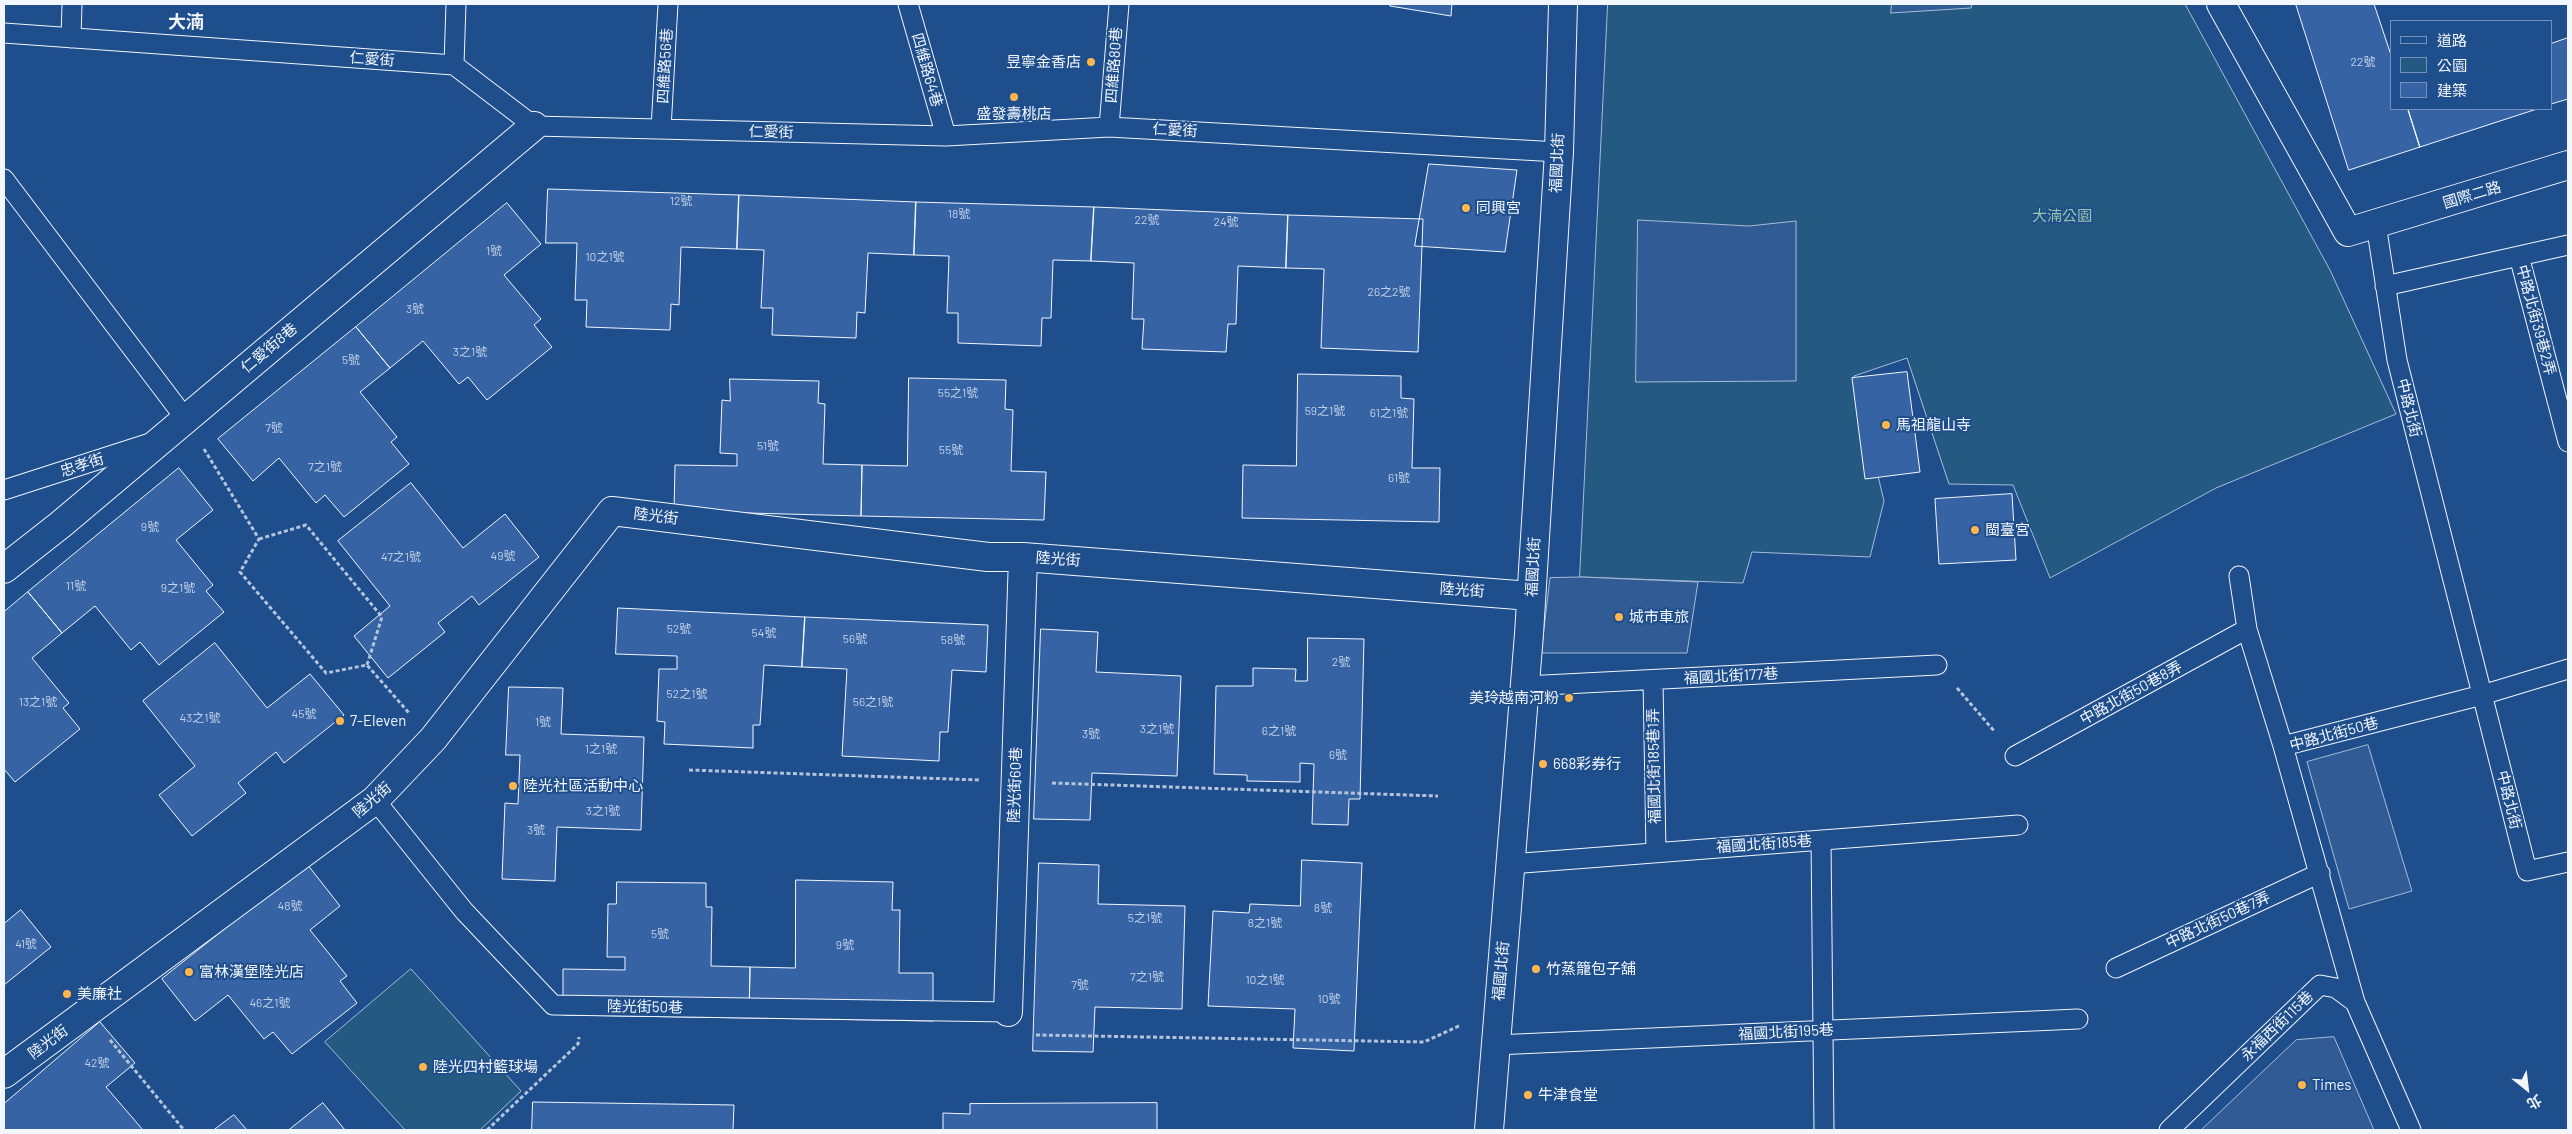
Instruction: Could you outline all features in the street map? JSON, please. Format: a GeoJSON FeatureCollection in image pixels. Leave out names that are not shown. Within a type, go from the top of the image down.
{"type":"FeatureCollection","features":[{"type":"Feature","properties":{"kind":"street","name":"福國北街"},"geometry":{"type":"LineString","coordinates":[[1489,1130],[1531,596],[1559,152],[1563,4]]}},
{"type":"Feature","properties":{"kind":"street"},"geometry":{"type":"LineString","coordinates":[[2222,4],[2348,232],[2376,224]]}},
{"type":"Feature","properties":{"kind":"street","name":"仁愛街8巷"},"geometry":{"type":"LineString","coordinates":[[4,569],[534,126]]}},
{"type":"Feature","properties":{"kind":"street","name":"國際二路"},"geometry":{"type":"LineString","coordinates":[[2376,224],[2568,166]]}},
{"type":"Feature","properties":{"kind":"street","name":"陸光街"},"geometry":{"type":"LineString","coordinates":[[4,1074],[375,800],[433,739],[612,511],[988,557],[1023,556],[1531,596]]}},
{"type":"Feature","properties":{"kind":"street","name":"陸光街60巷"},"geometry":{"type":"LineString","coordinates":[[1008,1012],[1023,556]]}},
{"type":"Feature","properties":{"kind":"lane"},"geometry":{"type":"LineString","coordinates":[[71,38],[72,4]]}},
{"type":"Feature","properties":{"kind":"lane"},"geometry":{"type":"LineString","coordinates":[[456,4],[454,65],[534,126]]}},
{"type":"Feature","properties":{"kind":"lane","name":"四維路56巷"},"geometry":{"type":"LineString","coordinates":[[661,129],[668,4]]}},
{"type":"Feature","properties":{"kind":"lane","name":"四維路64巷"},"geometry":{"type":"LineString","coordinates":[[908,4],[946,136]]}},
{"type":"Feature","properties":{"kind":"lane","name":"四維路80巷"},"geometry":{"type":"LineString","coordinates":[[1109,126],[1119,4]]}},
{"type":"Feature","properties":{"kind":"lane","name":"仁愛街"},"geometry":{"type":"LineString","coordinates":[[4,33],[454,65]]}},
{"type":"Feature","properties":{"kind":"lane","name":"仁愛街"},"geometry":{"type":"LineString","coordinates":[[534,126],[946,136],[1109,126],[1559,152]]}},
{"type":"Feature","properties":{"kind":"lane"},"geometry":{"type":"LineString","coordinates":[[4,179],[185,418]]}},
{"type":"Feature","properties":{"kind":"lane","name":"中路北街"},"geometry":{"type":"LineString","coordinates":[[2376,224],[2397,360],[2527,871],[2568,862]]}},
{"type":"Feature","properties":{"kind":"lane"},"geometry":{"type":"LineString","coordinates":[[2385,286],[2568,245]]}},
{"type":"Feature","properties":{"kind":"lane","name":"中路北街39巷2弄"},"geometry":{"type":"LineString","coordinates":[[2519,256],[2568,442]]}},
{"type":"Feature","properties":{"kind":"lane","name":"忠孝街"},"geometry":{"type":"LineString","coordinates":[[4,490],[159,440]]}},
{"type":"Feature","properties":{"kind":"lane"},"geometry":{"type":"LineString","coordinates":[[2240,576],[2247,630],[2283,746]]}},
{"type":"Feature","properties":{"kind":"lane","name":"中路北街50巷8弄"},"geometry":{"type":"LineString","coordinates":[[2015,756],[2247,630]]}},
{"type":"Feature","properties":{"kind":"lane","name":"福國北街177巷"},"geometry":{"type":"LineString","coordinates":[[1525,686],[1937,664]]}},
{"type":"Feature","properties":{"kind":"lane","name":"中路北街50巷"},"geometry":{"type":"LineString","coordinates":[[2355,1002],[2283,746],[2482,695],[2568,669]]}},
{"type":"Feature","properties":{"kind":"lane","name":"福國北街185巷1弄"},"geometry":{"type":"LineString","coordinates":[[1653,680],[1656,852]]}},
{"type":"Feature","properties":{"kind":"lane","name":"陸光街50巷"},"geometry":{"type":"LineString","coordinates":[[375,800],[464,911],[553,1005],[1008,1012]]}},
{"type":"Feature","properties":{"kind":"lane","name":"福國北街185巷"},"geometry":{"type":"LineString","coordinates":[[1510,864],[2018,825]]}},
{"type":"Feature","properties":{"kind":"lane"},"geometry":{"type":"LineString","coordinates":[[1821,840],[1824,1130]]}},
{"type":"Feature","properties":{"kind":"lane","name":"中路北街50巷7弄"},"geometry":{"type":"LineString","coordinates":[[2116,968],[2320,873]]}},
{"type":"Feature","properties":{"kind":"lane","name":"永福西街115巷"},"geometry":{"type":"LineString","coordinates":[[2169,1130],[2320,985],[2336,988],[2355,1002]]}},
{"type":"Feature","properties":{"kind":"lane"},"geometry":{"type":"LineString","coordinates":[[2355,1002],[2412,1130]]}},
{"type":"Feature","properties":{"kind":"lane","name":"福國北街195巷"},"geometry":{"type":"LineString","coordinates":[[1495,1046],[2078,1019]]}},
{"type":"Feature","properties":{"kind":"path"},"geometry":{"type":"LineString","coordinates":[[185,418],[259,538]]}},
{"type":"Feature","properties":{"kind":"path"},"geometry":{"type":"LineString","coordinates":[[306,525],[382,617],[367,665],[326,674],[240,572],[259,538],[306,525]]}},
{"type":"Feature","properties":{"kind":"path"},"geometry":{"type":"LineString","coordinates":[[1937,664],[2015,756]]}},
{"type":"Feature","properties":{"kind":"path"},"geometry":{"type":"LineString","coordinates":[[367,665],[433,739]]}},
{"type":"Feature","properties":{"kind":"path"},"geometry":{"type":"LineString","coordinates":[[688,770],[1438,796]]}},
{"type":"Feature","properties":{"kind":"path"},"geometry":{"type":"LineString","coordinates":[[488,1130],[578,1044],[580,1006]]}},
{"type":"Feature","properties":{"kind":"path"},"geometry":{"type":"LineString","coordinates":[[1008,1012],[1035,1035],[1424,1042],[1498,1008]]}},
{"type":"Feature","properties":{"kind":"path"},"geometry":{"type":"LineString","coordinates":[[87,1012],[184,1130]]}},
{"type":"Feature","properties":{"kind":"green space","name":"大湳公園"},"geometry":{"type":"Polygon","coordinates":[[[1608,4],[2185,4],[2330,270],[2396,414],[2216,488],[2050,578],[2013,485],[1949,484],[1907,358],[1854,376],[1884,501],[1870,557],[1752,552],[1743,583],[1580,577],[1608,4]]]}},
{"type":"Feature","properties":{"kind":"green space","name":"陸光四村籃球場"},"geometry":{"type":"Polygon","coordinates":[[[411,969],[521,1091],[480,1130],[405,1130],[325,1042],[411,969]]]}},
{"type":"Feature","properties":{"kind":"shaded area"},"geometry":{"type":"Polygon","coordinates":[[[1892,4],[1972,4],[1971,8],[1891,13],[1892,4]]]}},
{"type":"Feature","properties":{"kind":"shaded area"},"geometry":{"type":"Polygon","coordinates":[[[1638,220],[1749,226],[1796,221],[1796,381],[1636,382],[1638,220]]]}},
{"type":"Feature","properties":{"kind":"shaded area","name":"城市車旅"},"geometry":{"type":"Polygon","coordinates":[[[1582,577],[1698,582],[1687,653],[1541,653],[1550,578],[1582,577]]]}},
{"type":"Feature","properties":{"kind":"shaded area"},"geometry":{"type":"Polygon","coordinates":[[[2368,745],[2412,891],[2349,909],[2307,762],[2368,745]]]}},
{"type":"Feature","properties":{"kind":"shaded area","name":"Times"},"geometry":{"type":"Polygon","coordinates":[[[2334,1037],[2374,1130],[2201,1130],[2296,1040],[2334,1037]]]}},
{"type":"Feature","properties":{"kind":"building"},"geometry":{"type":"Polygon","coordinates":[[[1391,4],[1452,4],[1451,16],[1390,6],[1391,4]]]}},
{"type":"Feature","properties":{"kind":"building"},"geometry":{"type":"Polygon","coordinates":[[[2296,4],[2374,4],[2390,52],[2390,110],[2408,110],[2420,147],[2349,170],[2296,4]]]}},
{"type":"Feature","properties":{"kind":"building"},"geometry":{"type":"Polygon","coordinates":[[[2568,38],[2568,99],[2552,104],[2552,44],[2568,38]]]}},
{"type":"Feature","properties":{"kind":"building"},"geometry":{"type":"Polygon","coordinates":[[[2408,110],[2534,110],[2420,147],[2408,110]]]}},
{"type":"Feature","properties":{"kind":"building","name":"同興宮"},"geometry":{"type":"Polygon","coordinates":[[[1429,164],[1517,170],[1505,252],[1415,246],[1429,164]]]}},
{"type":"Feature","properties":{"kind":"building"},"geometry":{"type":"Polygon","coordinates":[[[548,189],[739,195],[737,249],[681,247],[679,305],[671,304],[670,330],[586,327],[587,300],[575,300],[577,243],[546,243],[548,189]]]}},
{"type":"Feature","properties":{"kind":"building"},"geometry":{"type":"Polygon","coordinates":[[[739,195],[916,202],[914,255],[868,253],[865,313],[857,312],[856,338],[772,335],[773,308],[761,308],[764,250],[737,249],[739,195]]]}},
{"type":"Feature","properties":{"kind":"building"},"geometry":{"type":"Polygon","coordinates":[[[916,202],[1094,207],[1091,261],[1053,260],[1051,318],[1042,318],[1041,346],[958,343],[958,313],[947,313],[949,256],[914,255],[916,202]]]}},
{"type":"Feature","properties":{"kind":"building"},"geometry":{"type":"Polygon","coordinates":[[[507,203],[541,244],[504,275],[541,319],[534,325],[552,347],[487,400],[468,377],[459,384],[423,341],[390,368],[356,327],[507,203]]]}},
{"type":"Feature","properties":{"kind":"building"},"geometry":{"type":"Polygon","coordinates":[[[1094,207],[1288,215],[1286,268],[1238,266],[1236,324],[1228,324],[1226,352],[1142,349],[1144,319],[1132,319],[1134,263],[1091,261],[1094,207]]]}},
{"type":"Feature","properties":{"kind":"building"},"geometry":{"type":"Polygon","coordinates":[[[1288,215],[1423,219],[1418,352],[1321,348],[1324,269],[1286,268],[1288,215]]]}},
{"type":"Feature","properties":{"kind":"building"},"geometry":{"type":"Polygon","coordinates":[[[356,327],[390,368],[360,392],[397,437],[391,442],[409,464],[344,517],[325,495],[316,503],[279,458],[253,481],[218,439],[356,327]]]}},
{"type":"Feature","properties":{"kind":"building","name":"馬祖龍山寺"},"geometry":{"type":"Polygon","coordinates":[[[1907,372],[1920,472],[1865,479],[1852,378],[1907,372]]]}},
{"type":"Feature","properties":{"kind":"building"},"geometry":{"type":"Polygon","coordinates":[[[1298,374],[1401,376],[1401,398],[1414,399],[1412,468],[1440,468],[1439,522],[1242,518],[1243,465],[1296,466],[1298,374]]]}},
{"type":"Feature","properties":{"kind":"building"},"geometry":{"type":"Polygon","coordinates":[[[909,378],[1006,380],[1005,409],[1013,410],[1011,471],[1046,472],[1044,520],[861,516],[862,465],[907,466],[909,378]]]}},
{"type":"Feature","properties":{"kind":"building"},"geometry":{"type":"Polygon","coordinates":[[[730,379],[819,381],[818,403],[825,404],[823,464],[862,465],[861,516],[674,511],[675,465],[737,466],[737,454],[720,453],[722,400],[730,401],[730,379]]]}},
{"type":"Feature","properties":{"kind":"building"},"geometry":{"type":"Polygon","coordinates":[[[179,468],[213,510],[176,540],[213,585],[206,591],[224,612],[159,665],[140,642],[131,650],[95,606],[62,633],[28,592],[179,468]]]}},
{"type":"Feature","properties":{"kind":"building"},"geometry":{"type":"Polygon","coordinates":[[[411,483],[463,548],[505,514],[539,557],[479,605],[472,596],[438,623],[445,632],[388,678],[354,636],[390,606],[338,541],[411,483]]]}},
{"type":"Feature","properties":{"kind":"building","name":"閩臺宮"},"geometry":{"type":"Polygon","coordinates":[[[2012,494],[2016,560],[1939,564],[1935,499],[2012,494]]]}},
{"type":"Feature","properties":{"kind":"building"},"geometry":{"type":"Polygon","coordinates":[[[28,592],[62,633],[32,658],[69,703],[63,708],[80,729],[15,782],[4,769],[4,612],[28,592]]]}},
{"type":"Feature","properties":{"kind":"building"},"geometry":{"type":"Polygon","coordinates":[[[618,608],[805,617],[802,667],[764,665],[760,725],[753,725],[753,748],[664,744],[665,722],[657,721],[659,669],[677,669],[677,656],[616,654],[618,608]]]}},
{"type":"Feature","properties":{"kind":"building"},"geometry":{"type":"Polygon","coordinates":[[[805,617],[988,625],[986,672],[952,670],[948,732],[940,732],[939,761],[842,756],[847,669],[802,667],[805,617]]]}},
{"type":"Feature","properties":{"kind":"building"},"geometry":{"type":"Polygon","coordinates":[[[1041,629],[1098,632],[1096,672],[1181,676],[1177,776],[1092,773],[1090,820],[1034,819],[1041,629]]]}},
{"type":"Feature","properties":{"kind":"building"},"geometry":{"type":"Polygon","coordinates":[[[1308,638],[1364,639],[1360,799],[1349,799],[1348,825],[1312,824],[1314,764],[1300,763],[1300,782],[1247,781],[1247,775],[1214,774],[1216,686],[1253,686],[1253,668],[1296,669],[1295,681],[1307,681],[1308,638]]]}},
{"type":"Feature","properties":{"kind":"building"},"geometry":{"type":"Polygon","coordinates":[[[215,643],[267,708],[310,674],[344,715],[284,763],[276,752],[238,783],[246,793],[192,836],[159,795],[195,766],[143,701],[215,643]]]}},
{"type":"Feature","properties":{"kind":"building"},"geometry":{"type":"Polygon","coordinates":[[[509,687],[563,688],[561,734],[644,737],[641,830],[557,827],[555,881],[502,879],[505,803],[518,804],[520,755],[506,755],[509,687]]]}},
{"type":"Feature","properties":{"kind":"building"},"geometry":{"type":"Polygon","coordinates":[[[1302,860],[1362,863],[1354,1051],[1293,1048],[1295,1009],[1208,1006],[1213,911],[1249,913],[1250,904],[1300,906],[1302,860]]]}},
{"type":"Feature","properties":{"kind":"building"},"geometry":{"type":"Polygon","coordinates":[[[1039,863],[1099,865],[1098,904],[1185,906],[1182,1009],[1095,1007],[1093,1052],[1033,1051],[1039,863]]]}},
{"type":"Feature","properties":{"kind":"building"},"geometry":{"type":"Polygon","coordinates":[[[307,864],[340,906],[310,930],[347,976],[340,981],[357,1003],[292,1054],[273,1032],[264,1039],[228,995],[195,1021],[162,979],[307,864]]]}},
{"type":"Feature","properties":{"kind":"building"},"geometry":{"type":"Polygon","coordinates":[[[796,880],[893,882],[892,910],[900,910],[899,973],[933,973],[933,1021],[749,1018],[750,967],[795,968],[796,880]]]}},
{"type":"Feature","properties":{"kind":"building"},"geometry":{"type":"Polygon","coordinates":[[[617,882],[706,883],[706,907],[712,907],[711,966],[750,967],[749,1018],[563,1015],[563,969],[625,970],[625,957],[607,957],[608,904],[616,904],[617,882]]]}},
{"type":"Feature","properties":{"kind":"building"},"geometry":{"type":"Polygon","coordinates":[[[21,910],[51,947],[4,985],[4,924],[21,910]]]}},
{"type":"Feature","properties":{"kind":"building"},"geometry":{"type":"Polygon","coordinates":[[[100,1022],[135,1063],[106,1087],[143,1130],[4,1130],[4,1104],[100,1022]]]}},
{"type":"Feature","properties":{"kind":"building"},"geometry":{"type":"Polygon","coordinates":[[[533,1102],[734,1105],[733,1130],[532,1130],[533,1102]]]}},
{"type":"Feature","properties":{"kind":"building"},"geometry":{"type":"Polygon","coordinates":[[[323,1103],[345,1130],[289,1130],[323,1103]]]}},
{"type":"Feature","properties":{"kind":"building"},"geometry":{"type":"Polygon","coordinates":[[[1157,1103],[1157,1130],[943,1130],[943,1113],[970,1114],[970,1104],[1157,1103]]]}},
{"type":"Feature","properties":{"kind":"building"},"geometry":{"type":"Polygon","coordinates":[[[234,1115],[247,1130],[214,1130],[234,1115]]]}},
{"type":"Feature","properties":{"kind":"place","name":"昱寧金香店"},"geometry":{"type":"Point","coordinates":[1091,62]}},
{"type":"Feature","properties":{"kind":"place","name":"盛發壽桃店"},"geometry":{"type":"Point","coordinates":[1014,97]}},
{"type":"Feature","properties":{"kind":"place","name":"同興宮"},"geometry":{"type":"Point","coordinates":[1466,208]}},
{"type":"Feature","properties":{"kind":"place","name":"馬祖龍山寺"},"geometry":{"type":"Point","coordinates":[1886,425]}},
{"type":"Feature","properties":{"kind":"place","name":"閩臺宮"},"geometry":{"type":"Point","coordinates":[1975,530]}},
{"type":"Feature","properties":{"kind":"place","name":"城市車旅"},"geometry":{"type":"Point","coordinates":[1619,617]}},
{"type":"Feature","properties":{"kind":"place","name":"美玲越南河粉"},"geometry":{"type":"Point","coordinates":[1569,698]}},
{"type":"Feature","properties":{"kind":"place","name":"7-Eleven"},"geometry":{"type":"Point","coordinates":[340,721]}},
{"type":"Feature","properties":{"kind":"place","name":"668彩券行"},"geometry":{"type":"Point","coordinates":[1543,764]}},
{"type":"Feature","properties":{"kind":"place","name":"陸光社區活動中心"},"geometry":{"type":"Point","coordinates":[513,786]}},
{"type":"Feature","properties":{"kind":"place","name":"竹蒸籠包子舖"},"geometry":{"type":"Point","coordinates":[1536,969]}},
{"type":"Feature","properties":{"kind":"place","name":"富林漢堡陸光店"},"geometry":{"type":"Point","coordinates":[189,972]}},
{"type":"Feature","properties":{"kind":"place","name":"美廉社"},"geometry":{"type":"Point","coordinates":[67,994]}},
{"type":"Feature","properties":{"kind":"place","name":"陸光四村籃球場"},"geometry":{"type":"Point","coordinates":[423,1067]}},
{"type":"Feature","properties":{"kind":"place","name":"Times"},"geometry":{"type":"Point","coordinates":[2302,1085]}},
{"type":"Feature","properties":{"kind":"place","name":"牛津食堂"},"geometry":{"type":"Point","coordinates":[1528,1095]}},
{"type":"Feature","properties":{"kind":"district","name":"大湳"},"geometry":{"type":"Point","coordinates":[186,22]}}]}
